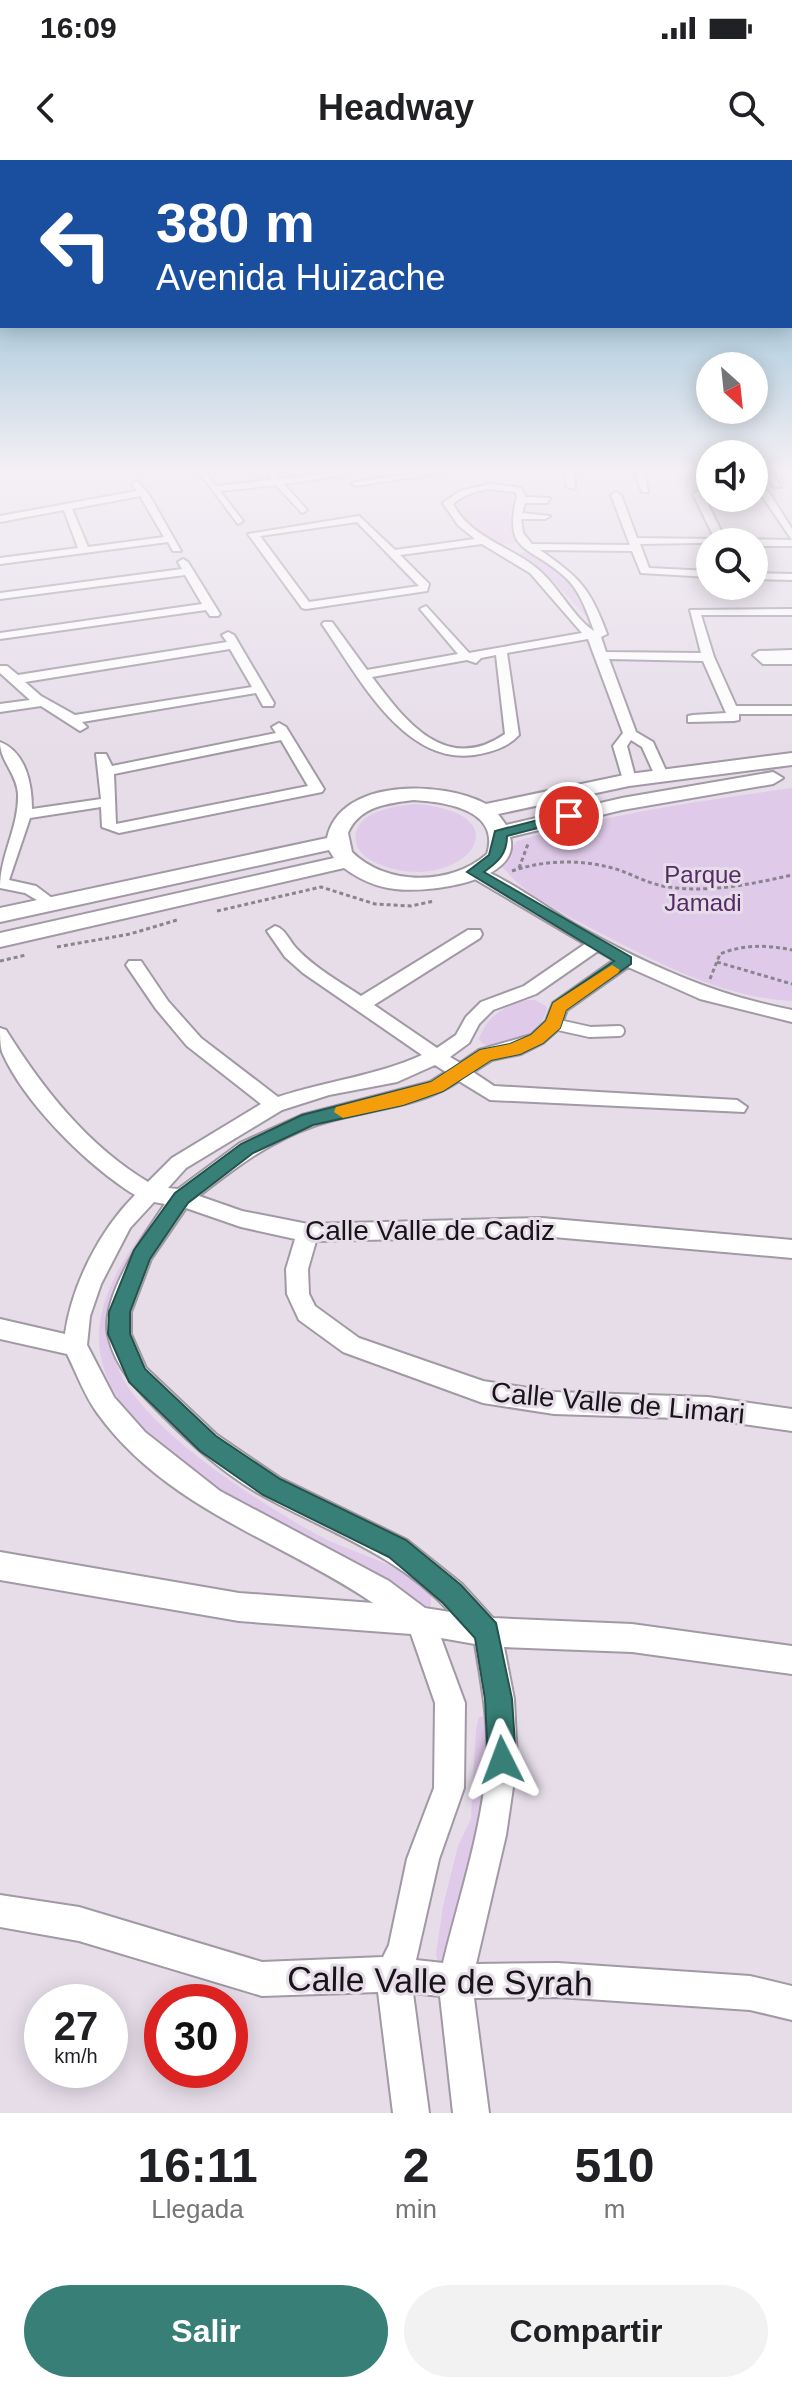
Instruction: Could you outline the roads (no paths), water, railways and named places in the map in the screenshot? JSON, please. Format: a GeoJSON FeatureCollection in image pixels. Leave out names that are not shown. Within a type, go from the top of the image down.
{"type":"FeatureCollection","features":[{"type":"Feature","properties":{"kind":"street"},"geometry":{"type":"LineString","coordinates":[[274,563],[306,606],[423,589],[425,586],[404,563]]}},
{"type":"Feature","properties":{"kind":"street"},"geometry":{"type":"LineString","coordinates":[[523,563],[537,573],[594,636]]}},
{"type":"Feature","properties":{"kind":"street"},"geometry":{"type":"LineString","coordinates":[[552,563],[580,587],[594,636],[630,734],[646,742],[658,768]]}},
{"type":"Feature","properties":{"kind":"street"},"geometry":{"type":"LineString","coordinates":[[642,563],[645,571],[696,573]]}},
{"type":"Feature","properties":{"kind":"street"},"geometry":{"type":"LineString","coordinates":[[0,596],[186,566],[213,611],[0,636]]}},
{"type":"Feature","properties":{"kind":"street"},"geometry":{"type":"LineString","coordinates":[[768,576],[792,577]]}},
{"type":"Feature","properties":{"kind":"street"},"geometry":{"type":"LineString","coordinates":[[426,609],[466,656],[502,667]]}},
{"type":"Feature","properties":{"kind":"street"},"geometry":{"type":"LineString","coordinates":[[693,719],[734,717],[708,657],[694,612],[792,612]]}},
{"type":"Feature","properties":{"kind":"street"},"geometry":{"type":"LineString","coordinates":[[328,624],[411,731],[431,747],[463,753],[503,743],[512,735],[501,650]]}},
{"type":"Feature","properties":{"kind":"street"},"geometry":{"type":"LineString","coordinates":[[366,674],[594,636]]}},
{"type":"Feature","properties":{"kind":"street"},"geometry":{"type":"LineString","coordinates":[[17,679],[231,640],[268,703]]}},
{"type":"Feature","properties":{"kind":"street"},"geometry":{"type":"LineString","coordinates":[[792,654],[759,655],[763,660],[792,660]]}},
{"type":"Feature","properties":{"kind":"street"},"geometry":{"type":"LineString","coordinates":[[601,655],[708,657]]}},
{"type":"Feature","properties":{"kind":"street"},"geometry":{"type":"LineString","coordinates":[[3,669],[38,699],[77,723],[260,689]]}},
{"type":"Feature","properties":{"kind":"street"},"geometry":{"type":"LineString","coordinates":[[0,702],[38,699]]}},
{"type":"Feature","properties":{"kind":"street"},"geometry":{"type":"LineString","coordinates":[[0,708],[38,699]]}},
{"type":"Feature","properties":{"kind":"street"},"geometry":{"type":"LineString","coordinates":[[731,710],[792,710]]}},
{"type":"Feature","properties":{"kind":"street"},"geometry":{"type":"LineString","coordinates":[[281,731],[317,789],[113,829],[109,827],[108,798],[104,764],[281,731]]}},
{"type":"Feature","properties":{"kind":"street"},"geometry":{"type":"LineString","coordinates":[[627,772],[621,742],[630,734]]}},
{"type":"Feature","properties":{"kind":"street"},"geometry":{"type":"LineString","coordinates":[[0,746],[21,769],[24,812],[14,853],[0,883],[30,889],[52,904]]}},
{"type":"Feature","properties":{"kind":"street"},"geometry":{"type":"LineString","coordinates":[[482,811],[627,772],[792,759]]}},
{"type":"Feature","properties":{"kind":"street"},"geometry":{"type":"LineString","coordinates":[[705,768],[721,787]]}},
{"type":"Feature","properties":{"kind":"street"},"geometry":{"type":"LineString","coordinates":[[500,833],[622,804],[792,776]]}},
{"type":"Feature","properties":{"kind":"street"},"geometry":{"type":"LineString","coordinates":[[482,876],[495,858],[500,846],[500,833],[494,821],[463,801],[439,795],[389,797],[350,814],[340,827],[342,852],[370,876],[418,885],[482,876],[625,961],[695,992],[734,1005],[792,1016]]}},
{"type":"Feature","properties":{"kind":"street"},"geometry":{"type":"LineString","coordinates":[[24,812],[108,798]]}},
{"type":"Feature","properties":{"kind":"street"},"geometry":{"type":"LineString","coordinates":[[0,915],[342,852]]}},
{"type":"Feature","properties":{"kind":"street"},"geometry":{"type":"LineString","coordinates":[[0,940],[342,852]]}},
{"type":"Feature","properties":{"kind":"street"},"geometry":{"type":"LineString","coordinates":[[275,931],[291,953],[309,969],[490,1093],[737,1107]]}},
{"type":"Feature","properties":{"kind":"street"},"geometry":{"type":"LineString","coordinates":[[362,1004],[474,934]]}},
{"type":"Feature","properties":{"kind":"street"},"geometry":{"type":"LineString","coordinates":[[411,2113],[393,1974],[405,1947],[423,1859],[449,1788],[450,1703],[420,1621],[379,1591],[211,1500],[136,1440],[105,1405],[75,1346],[79,1316],[90,1284],[122,1222],[179,1163],[275,1105],[327,1088],[390,1077],[438,1056],[463,1039],[472,1021],[487,1006],[530,990],[597,944]]}},
{"type":"Feature","properties":{"kind":"street"},"geometry":{"type":"LineString","coordinates":[[471,2113],[455,1981],[490,1835],[502,1760],[499,1699],[487,1632],[452,1594],[398,1549],[271,1487],[208,1443],[137,1375],[119,1334],[120,1312],[141,1256],[181,1198],[247,1148],[309,1120],[437,1087],[486,1055],[514,1049],[537,1039],[556,1016],[625,961]]}},
{"type":"Feature","properties":{"kind":"street"},"geometry":{"type":"LineString","coordinates":[[135,965],[162,1005],[194,1042],[275,1105]]}},
{"type":"Feature","properties":{"kind":"street"},"geometry":{"type":"LineString","coordinates":[[530,990],[556,1016]]}},
{"type":"Feature","properties":{"kind":"street","name":"Calle Valle de Cadiz"},"geometry":{"type":"LineString","coordinates":[[0,1034],[28,1080],[80,1141],[118,1174],[149,1193],[181,1198],[241,1219],[308,1233],[542,1227],[792,1249]]}},
{"type":"Feature","properties":{"kind":"street"},"geometry":{"type":"LineString","coordinates":[[463,1039],[486,1055]]}},
{"type":"Feature","properties":{"kind":"street","name":"Calle Valle de Limari"},"geometry":{"type":"LineString","coordinates":[[308,1233],[297,1269],[298,1294],[307,1313],[351,1345],[483,1392],[554,1403],[708,1408],[792,1420]]}},
{"type":"Feature","properties":{"kind":"street"},"geometry":{"type":"LineString","coordinates":[[0,1329],[75,1346]]}},
{"type":"Feature","properties":{"kind":"street"},"geometry":{"type":"LineString","coordinates":[[0,1566],[239,1607],[420,1621],[487,1632],[632,1638],[792,1660]]}},
{"type":"Feature","properties":{"kind":"street","name":"Calle Valle de Syrah"},"geometry":{"type":"LineString","coordinates":[[0,1911],[79,1924],[262,1979],[393,1974],[455,1981],[558,1980],[750,1993],[792,2003]]}},
{"type":"Feature","properties":{"kind":"lane"},"geometry":{"type":"LineString","coordinates":[[556,1016],[590,1032],[619,1031]]}},
{"type":"Feature","properties":{"kind":"park label","name":"Parque Jamadi"},"geometry":{"type":"Point","coordinates":[703,888]}}]}
